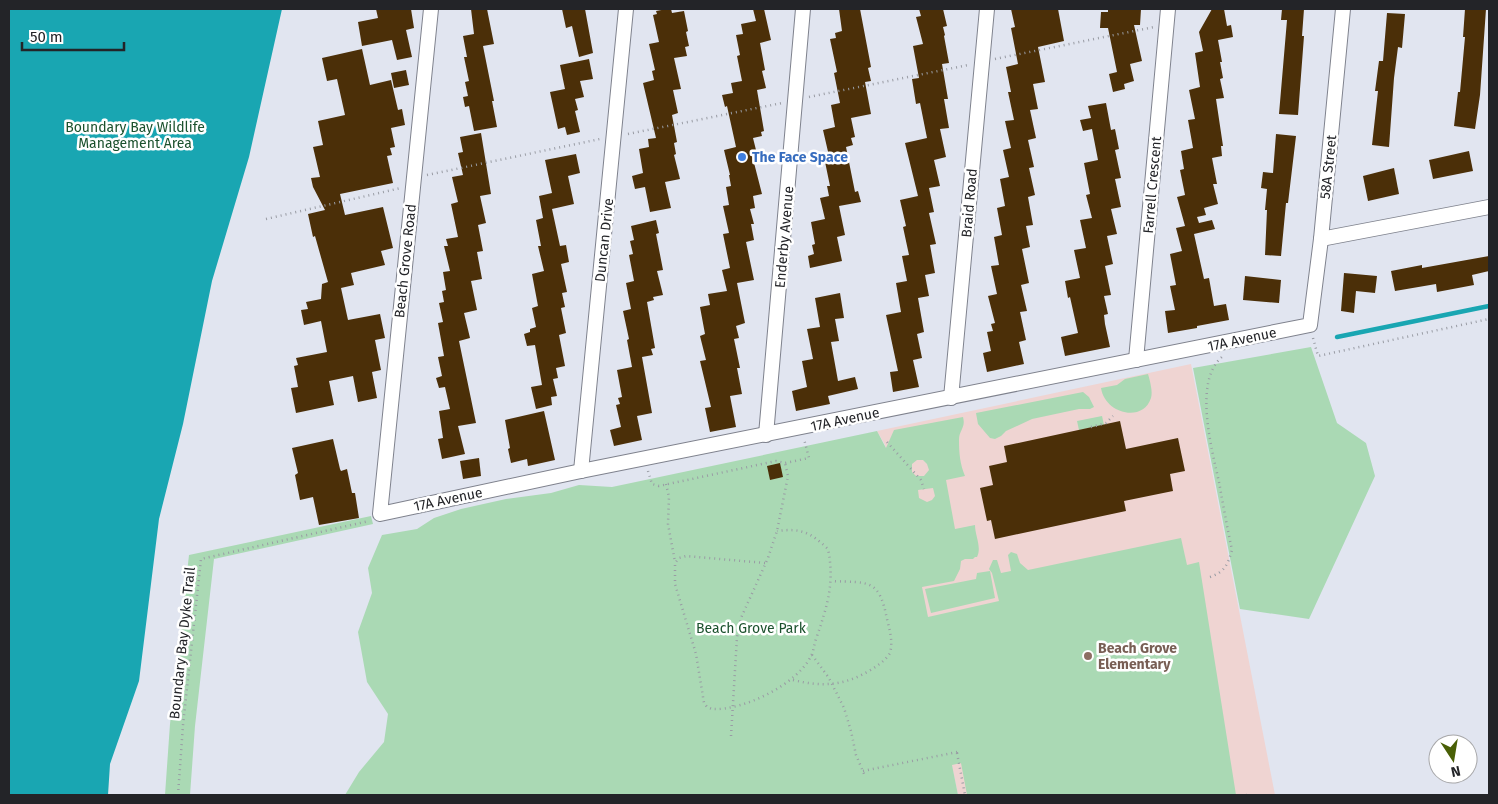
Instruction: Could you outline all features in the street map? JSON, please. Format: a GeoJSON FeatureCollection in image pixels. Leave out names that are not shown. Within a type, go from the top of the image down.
{"type":"FeatureCollection","features":[{"type":"Feature","properties":{"kind":"street","name":"Beach Grove Road"},"geometry":{"type":"LineString","coordinates":[[380,514],[431,9]]}},
{"type":"Feature","properties":{"kind":"street","name":"Duncan Drive"},"geometry":{"type":"LineString","coordinates":[[581,471],[626,9]]}},
{"type":"Feature","properties":{"kind":"street","name":"Enderby Avenue"},"geometry":{"type":"LineString","coordinates":[[766,435],[803,9]]}},
{"type":"Feature","properties":{"kind":"street","name":"Braid Road"},"geometry":{"type":"LineString","coordinates":[[951,398],[988,9]]}},
{"type":"Feature","properties":{"kind":"street","name":"Farrell Crescent"},"geometry":{"type":"LineString","coordinates":[[1136,360],[1168,9]]}},
{"type":"Feature","properties":{"kind":"street","name":"58A Street"},"geometry":{"type":"LineString","coordinates":[[1310,325],[1321,239],[1343,9]]}},
{"type":"Feature","properties":{"kind":"street"},"geometry":{"type":"LineString","coordinates":[[1321,239],[1489,207]]}},
{"type":"Feature","properties":{"kind":"street","name":"17A Avenue"},"geometry":{"type":"LineString","coordinates":[[380,514],[581,471],[1310,325]]}},
{"type":"Feature","properties":{"kind":"path"},"geometry":{"type":"LineString","coordinates":[[266,219],[404,187],[414,177],[1167,24]]}},
{"type":"Feature","properties":{"kind":"path"},"geometry":{"type":"LineString","coordinates":[[1310,325],[1318,356],[1489,320]]}},
{"type":"Feature","properties":{"kind":"path"},"geometry":{"type":"LineString","coordinates":[[1210,578],[1220,574],[1228,565],[1232,550],[1207,423],[1209,378],[1213,367],[1223,356]]}},
{"type":"Feature","properties":{"kind":"path"},"geometry":{"type":"LineString","coordinates":[[1091,427],[1106,423],[1113,416]]}},
{"type":"Feature","properties":{"kind":"path"},"geometry":{"type":"LineString","coordinates":[[645,459],[652,484],[659,486],[776,461],[785,463],[809,458],[802,428]]}},
{"type":"Feature","properties":{"kind":"path"},"geometry":{"type":"LineString","coordinates":[[886,442],[921,480],[924,489]]}},
{"type":"Feature","properties":{"kind":"path"},"geometry":{"type":"LineString","coordinates":[[731,736],[737,636],[741,618],[777,531],[788,476],[785,463]]}},
{"type":"Feature","properties":{"kind":"path"},"geometry":{"type":"LineString","coordinates":[[666,484],[669,497],[668,524],[675,563],[675,584],[696,654],[704,703],[712,709],[743,705],[792,680],[812,655],[828,604],[832,581],[828,548],[807,533],[798,530],[777,531]]}},
{"type":"Feature","properties":{"kind":"path","name":"Boundary Bay Dyke Trail"},"geometry":{"type":"LineString","coordinates":[[178,795],[183,725],[201,559],[374,520],[380,514]]}},
{"type":"Feature","properties":{"kind":"path"},"geometry":{"type":"LineString","coordinates":[[675,563],[679,558],[686,556],[765,563]]}},
{"type":"Feature","properties":{"kind":"path"},"geometry":{"type":"LineString","coordinates":[[792,680],[811,684],[832,684],[848,681],[875,667],[890,654],[892,640],[881,594],[864,583],[832,581]]}},
{"type":"Feature","properties":{"kind":"path"},"geometry":{"type":"LineString","coordinates":[[812,655],[832,684],[844,708],[852,730],[856,755],[865,776]]}},
{"type":"Feature","properties":{"kind":"path"},"geometry":{"type":"LineString","coordinates":[[862,771],[957,750],[965,795]]}},
{"type":"Feature","properties":{"kind":"path"},"geometry":{"type":"LineString","coordinates":[[1247,795],[1248,791]]}},
{"type":"Feature","properties":{"kind":"shaded area","name":"Beach Grove Elementary"},"geometry":{"type":"Polygon","coordinates":[[[1191,364],[1275,795],[958,795],[885,445],[877,431],[1191,364]]]}},
{"type":"Feature","properties":{"kind":"green space"},"geometry":{"type":"Polygon","coordinates":[[[1311,347],[1337,423],[1366,443],[1375,476],[1309,619],[1240,609],[1193,368],[1311,347]]]}},
{"type":"Feature","properties":{"kind":"green space"},"geometry":{"type":"Polygon","coordinates":[[[1148,374],[1152,396],[1147,406],[1140,411],[1133,413],[1116,409],[1104,397],[1101,388],[1117,385],[1125,379],[1148,374]]]}},
{"type":"Feature","properties":{"kind":"green space"},"geometry":{"type":"Polygon","coordinates":[[[1083,392],[1089,397],[1094,407],[1032,419],[1006,431],[995,439],[990,438],[978,424],[976,413],[1083,392]]]}},
{"type":"Feature","properties":{"kind":"green space"},"geometry":{"type":"Polygon","coordinates":[[[1102,416],[1104,425],[1079,430],[1077,421],[1102,416]]]}},
{"type":"Feature","properties":{"kind":"green space","name":"Beach Grove Park"},"geometry":{"type":"Polygon","coordinates":[[[963,417],[964,421],[959,437],[959,445],[965,476],[946,480],[955,529],[975,525],[979,545],[978,553],[977,557],[973,559],[961,561],[960,569],[954,581],[922,587],[928,617],[999,601],[992,573],[989,569],[993,560],[997,560],[1001,573],[1011,571],[1008,555],[1011,552],[1017,554],[1020,563],[1028,570],[1181,538],[1187,565],[1199,562],[1236,795],[967,795],[961,763],[952,765],[958,795],[345,795],[359,772],[384,742],[388,714],[367,682],[358,632],[372,593],[368,568],[382,535],[417,529],[434,518],[461,509],[506,499],[551,493],[579,485],[612,487],[877,431],[886,448],[894,430],[963,417]],[[917,460],[912,464],[912,472],[916,476],[924,476],[929,470],[927,464],[923,460],[917,460]],[[933,488],[918,490],[919,498],[927,502],[932,500],[935,496],[933,488]]]}},
{"type":"Feature","properties":{"kind":"green space"},"geometry":{"type":"Polygon","coordinates":[[[371,516],[373,524],[214,559],[195,726],[190,795],[165,795],[170,724],[189,555],[371,516]]]}},
{"type":"Feature","properties":{"kind":"green space"},"geometry":{"type":"Polygon","coordinates":[[[990,571],[995,598],[931,613],[925,589],[976,579],[977,573],[990,571]]]}},
{"type":"Feature","properties":{"kind":"water","name":"Boundary Bay Wildlife Management Area"},"geometry":{"type":"Polygon","coordinates":[[[9,9],[282,9],[249,157],[212,281],[183,424],[159,519],[139,681],[110,764],[108,795],[9,795],[9,9]]]}},
{"type":"Feature","properties":{"kind":"building"},"geometry":{"type":"Polygon","coordinates":[[[376,9],[411,9],[414,28],[406,30],[412,57],[397,60],[392,40],[362,46],[358,22],[378,18],[376,9]]]}},
{"type":"Feature","properties":{"kind":"building"},"geometry":{"type":"Polygon","coordinates":[[[471,9],[487,9],[494,44],[483,46],[497,127],[474,131],[469,106],[465,107],[463,97],[468,96],[465,82],[469,81],[464,57],[467,57],[463,36],[474,34],[471,9]]]}},
{"type":"Feature","properties":{"kind":"building"},"geometry":{"type":"Polygon","coordinates":[[[562,9],[585,9],[593,53],[579,57],[572,26],[566,28],[562,9]]]}},
{"type":"Feature","properties":{"kind":"building"},"geometry":{"type":"Polygon","coordinates":[[[671,9],[672,13],[684,11],[688,31],[686,32],[689,46],[685,47],[687,56],[674,58],[681,89],[673,90],[678,113],[672,115],[677,142],[674,143],[676,154],[674,155],[680,179],[665,182],[671,208],[650,212],[645,187],[635,189],[632,176],[643,173],[639,149],[649,147],[648,139],[656,138],[643,83],[654,80],[652,71],[655,70],[649,44],[659,42],[653,15],[657,14],[656,11],[671,9]]]}},
{"type":"Feature","properties":{"kind":"building"},"geometry":{"type":"Polygon","coordinates":[[[753,9],[764,9],[771,40],[760,43],[765,70],[762,71],[766,88],[757,90],[764,131],[761,132],[762,136],[753,138],[757,154],[752,155],[762,194],[753,196],[755,208],[750,209],[754,224],[751,224],[754,240],[746,242],[754,280],[737,283],[745,323],[736,326],[739,338],[734,339],[740,368],[737,368],[742,394],[730,396],[736,427],[710,432],[705,408],[711,407],[700,361],[706,360],[700,336],[705,334],[700,307],[710,305],[708,294],[727,291],[722,270],[730,268],[723,234],[729,233],[723,206],[729,205],[726,187],[731,186],[724,150],[736,147],[727,106],[725,107],[722,95],[733,93],[731,83],[742,81],[737,56],[740,55],[736,35],[743,34],[741,24],[756,21],[753,9]]]}},
{"type":"Feature","properties":{"kind":"building"},"geometry":{"type":"Polygon","coordinates":[[[839,9],[860,9],[871,67],[868,68],[871,81],[865,82],[871,114],[851,118],[855,137],[851,138],[853,145],[846,147],[855,192],[858,191],[861,202],[839,206],[845,235],[837,237],[842,261],[810,268],[808,256],[814,254],[812,245],[815,244],[811,222],[825,219],[820,198],[829,196],[827,186],[830,186],[824,157],[829,156],[823,130],[835,127],[831,105],[840,103],[834,73],[837,72],[830,39],[836,38],[835,33],[842,31],[839,9]]]}},
{"type":"Feature","properties":{"kind":"building"},"geometry":{"type":"Polygon","coordinates":[[[919,9],[943,9],[947,26],[943,27],[949,63],[942,64],[948,99],[944,99],[949,128],[940,129],[946,157],[934,160],[940,186],[929,188],[934,212],[929,213],[936,244],[930,245],[935,273],[925,275],[929,296],[918,298],[924,332],[917,334],[922,358],[913,360],[919,387],[893,392],[890,372],[898,371],[886,315],[901,312],[896,283],[907,281],[902,256],[909,255],[903,227],[906,226],[900,200],[918,196],[905,143],[927,138],[920,103],[916,104],[912,79],[919,78],[913,46],[923,44],[916,17],[921,16],[919,9]]]}},
{"type":"Feature","properties":{"kind":"building"},"geometry":{"type":"Polygon","coordinates":[[[1011,9],[1058,9],[1064,41],[1038,47],[1045,82],[1033,84],[1038,109],[1030,110],[1036,138],[1028,140],[1034,167],[1029,168],[1035,195],[1028,197],[1033,225],[1026,226],[1030,247],[1022,249],[1029,283],[1021,285],[1027,311],[1020,312],[1026,340],[1019,342],[1024,364],[987,372],[983,353],[991,351],[987,332],[993,331],[991,324],[995,323],[988,296],[997,294],[991,266],[999,265],[994,237],[1002,235],[997,208],[1005,206],[1000,179],[1009,177],[1003,150],[1011,148],[1005,121],[1014,120],[1008,92],[1011,92],[1006,67],[1018,64],[1011,28],[1015,27],[1011,9]]]}},
{"type":"Feature","properties":{"kind":"building"},"geometry":{"type":"Polygon","coordinates":[[[1108,9],[1141,9],[1140,25],[1134,25],[1142,61],[1130,64],[1134,81],[1124,84],[1125,89],[1113,92],[1109,74],[1117,72],[1108,28],[1100,28],[1101,12],[1108,12],[1108,9]]]}},
{"type":"Feature","properties":{"kind":"building"},"geometry":{"type":"Polygon","coordinates":[[[1212,9],[1224,9],[1227,26],[1231,25],[1233,37],[1218,40],[1223,78],[1220,79],[1224,98],[1216,99],[1223,146],[1221,146],[1222,156],[1212,158],[1217,184],[1213,184],[1218,204],[1204,208],[1206,215],[1197,217],[1199,223],[1212,220],[1215,229],[1194,234],[1204,279],[1209,278],[1214,306],[1226,304],[1229,320],[1168,333],[1165,311],[1175,310],[1170,286],[1176,285],[1170,254],[1182,251],[1176,228],[1185,226],[1177,197],[1185,195],[1180,170],[1184,169],[1181,151],[1193,148],[1188,120],[1195,119],[1189,90],[1200,87],[1195,53],[1203,51],[1199,32],[1212,9]]]}},
{"type":"Feature","properties":{"kind":"building"},"geometry":{"type":"Polygon","coordinates":[[[1282,9],[1304,9],[1302,36],[1304,36],[1298,115],[1279,114],[1287,20],[1281,20],[1282,9]]]}},
{"type":"Feature","properties":{"kind":"building"},"geometry":{"type":"Polygon","coordinates":[[[1465,9],[1486,9],[1480,95],[1475,129],[1454,126],[1458,92],[1460,92],[1465,37],[1463,37],[1465,9]]]}},
{"type":"Feature","properties":{"kind":"building"},"geometry":{"type":"Polygon","coordinates":[[[1387,13],[1405,14],[1402,48],[1398,47],[1394,78],[1389,147],[1372,145],[1378,91],[1375,91],[1379,61],[1383,61],[1387,13]]]}},
{"type":"Feature","properties":{"kind":"building"},"geometry":{"type":"Polygon","coordinates":[[[362,49],[370,85],[391,80],[398,110],[402,109],[405,125],[391,128],[395,147],[390,148],[392,155],[387,156],[393,183],[340,194],[345,215],[383,207],[393,248],[381,251],[385,265],[351,273],[354,285],[341,288],[348,320],[380,314],[385,338],[375,340],[381,370],[372,372],[377,398],[358,402],[353,376],[329,381],[334,405],[296,413],[291,388],[298,387],[294,366],[298,365],[296,358],[327,352],[321,321],[304,325],[301,310],[308,309],[306,302],[321,299],[322,284],[328,282],[315,236],[313,237],[308,214],[325,210],[313,187],[311,178],[320,177],[313,147],[323,145],[318,121],[345,115],[337,79],[327,81],[322,58],[362,49]]]}},
{"type":"Feature","properties":{"kind":"building"},"geometry":{"type":"Polygon","coordinates":[[[589,59],[593,79],[580,81],[584,97],[575,99],[578,110],[575,111],[580,132],[567,135],[565,127],[558,129],[550,92],[565,89],[560,65],[589,59]]]}},
{"type":"Feature","properties":{"kind":"building"},"geometry":{"type":"Polygon","coordinates":[[[406,70],[409,85],[394,88],[391,73],[406,70]]]}},
{"type":"Feature","properties":{"kind":"building"},"geometry":{"type":"Polygon","coordinates":[[[1106,103],[1111,130],[1115,129],[1119,149],[1115,150],[1121,178],[1115,179],[1121,207],[1111,209],[1117,234],[1107,236],[1113,264],[1105,266],[1111,295],[1104,296],[1108,314],[1104,315],[1105,324],[1110,347],[1065,356],[1061,337],[1078,333],[1065,281],[1080,278],[1074,250],[1086,248],[1080,220],[1092,218],[1086,195],[1090,194],[1084,163],[1098,160],[1092,129],[1083,131],[1080,120],[1091,118],[1088,106],[1106,103]]]}},
{"type":"Feature","properties":{"kind":"building"},"geometry":{"type":"Polygon","coordinates":[[[481,133],[491,194],[480,196],[486,223],[478,225],[483,251],[477,252],[482,279],[471,281],[477,310],[464,313],[470,338],[459,341],[476,423],[458,426],[465,454],[442,459],[438,439],[443,438],[439,411],[450,409],[445,387],[439,388],[436,378],[442,376],[438,357],[444,356],[438,323],[443,322],[439,303],[444,302],[442,291],[446,290],[443,272],[450,271],[444,246],[448,246],[446,239],[458,237],[451,204],[458,202],[452,177],[463,175],[458,153],[463,152],[460,137],[481,133]]]}},
{"type":"Feature","properties":{"kind":"building"},"geometry":{"type":"Polygon","coordinates":[[[1276,134],[1296,136],[1288,203],[1286,203],[1281,256],[1265,255],[1267,189],[1261,188],[1263,172],[1273,173],[1276,134]]]}},
{"type":"Feature","properties":{"kind":"building"},"geometry":{"type":"Polygon","coordinates":[[[1469,151],[1473,171],[1433,179],[1429,160],[1469,151]]]}},
{"type":"Feature","properties":{"kind":"building"},"geometry":{"type":"Polygon","coordinates":[[[576,154],[580,173],[568,176],[574,204],[552,209],[560,246],[566,245],[569,262],[561,264],[567,292],[562,293],[565,307],[561,308],[566,333],[559,335],[565,366],[556,368],[558,378],[553,379],[557,396],[551,397],[552,405],[536,409],[531,387],[542,385],[535,345],[527,346],[524,334],[536,327],[532,308],[538,306],[532,274],[544,271],[538,246],[541,246],[536,220],[543,218],[539,196],[552,193],[545,160],[576,154]]]}},
{"type":"Feature","properties":{"kind":"building"},"geometry":{"type":"Polygon","coordinates":[[[1394,168],[1399,194],[1368,201],[1363,176],[1394,168]]]}},
{"type":"Feature","properties":{"kind":"building"},"geometry":{"type":"Polygon","coordinates":[[[656,220],[659,233],[656,234],[663,270],[657,271],[663,295],[653,297],[654,300],[647,302],[655,348],[651,349],[653,355],[642,357],[652,413],[637,416],[642,440],[614,446],[610,430],[621,427],[616,405],[620,404],[618,398],[622,397],[617,370],[632,367],[623,311],[631,309],[626,283],[634,281],[629,255],[633,254],[630,241],[634,240],[631,226],[656,220]]]}},
{"type":"Feature","properties":{"kind":"building"},"geometry":{"type":"Polygon","coordinates":[[[1489,256],[1489,271],[1472,275],[1474,285],[1437,292],[1436,284],[1395,291],[1391,271],[1422,265],[1422,268],[1489,256]]]}},
{"type":"Feature","properties":{"kind":"building"},"geometry":{"type":"Polygon","coordinates":[[[1344,273],[1377,276],[1375,293],[1356,291],[1354,313],[1341,311],[1344,273]]]}},
{"type":"Feature","properties":{"kind":"building"},"geometry":{"type":"Polygon","coordinates":[[[1245,276],[1281,280],[1279,303],[1243,300],[1245,276]]]}},
{"type":"Feature","properties":{"kind":"building"},"geometry":{"type":"Polygon","coordinates":[[[840,293],[844,318],[835,319],[839,341],[831,342],[838,381],[855,377],[858,389],[828,396],[830,404],[796,411],[792,391],[807,387],[802,361],[813,359],[807,329],[820,327],[815,298],[840,293]]]}},
{"type":"Feature","properties":{"kind":"building"},"geometry":{"type":"Polygon","coordinates":[[[544,411],[555,460],[528,466],[527,459],[511,463],[505,420],[544,411]]]}},
{"type":"Feature","properties":{"kind":"building"},"geometry":{"type":"Polygon","coordinates":[[[1120,421],[1126,449],[1178,438],[1185,471],[1170,474],[1173,491],[1124,501],[1126,511],[995,539],[991,520],[987,521],[980,488],[993,485],[989,466],[1007,462],[1004,446],[1120,421]]]}},
{"type":"Feature","properties":{"kind":"building"},"geometry":{"type":"Polygon","coordinates":[[[333,439],[340,469],[341,471],[347,469],[352,493],[355,493],[359,518],[319,525],[313,497],[300,500],[295,475],[298,473],[292,448],[333,439]]]}},
{"type":"Feature","properties":{"kind":"building"},"geometry":{"type":"Polygon","coordinates":[[[479,458],[481,476],[463,479],[460,461],[479,458]]]}},
{"type":"Feature","properties":{"kind":"building"},"geometry":{"type":"Polygon","coordinates":[[[780,463],[783,477],[770,480],[767,466],[780,463]]]}},
{"type":"Feature","properties":{"kind":"waterway"},"geometry":{"type":"LineString","coordinates":[[1337,337],[1489,306]]}},
{"type":"Feature","properties":{"kind":"place","name":"The Face Space"},"geometry":{"type":"Point","coordinates":[742,157]}},
{"type":"Feature","properties":{"kind":"place","name":"Beach Grove Elementary"},"geometry":{"type":"Point","coordinates":[1088,656]}}]}
